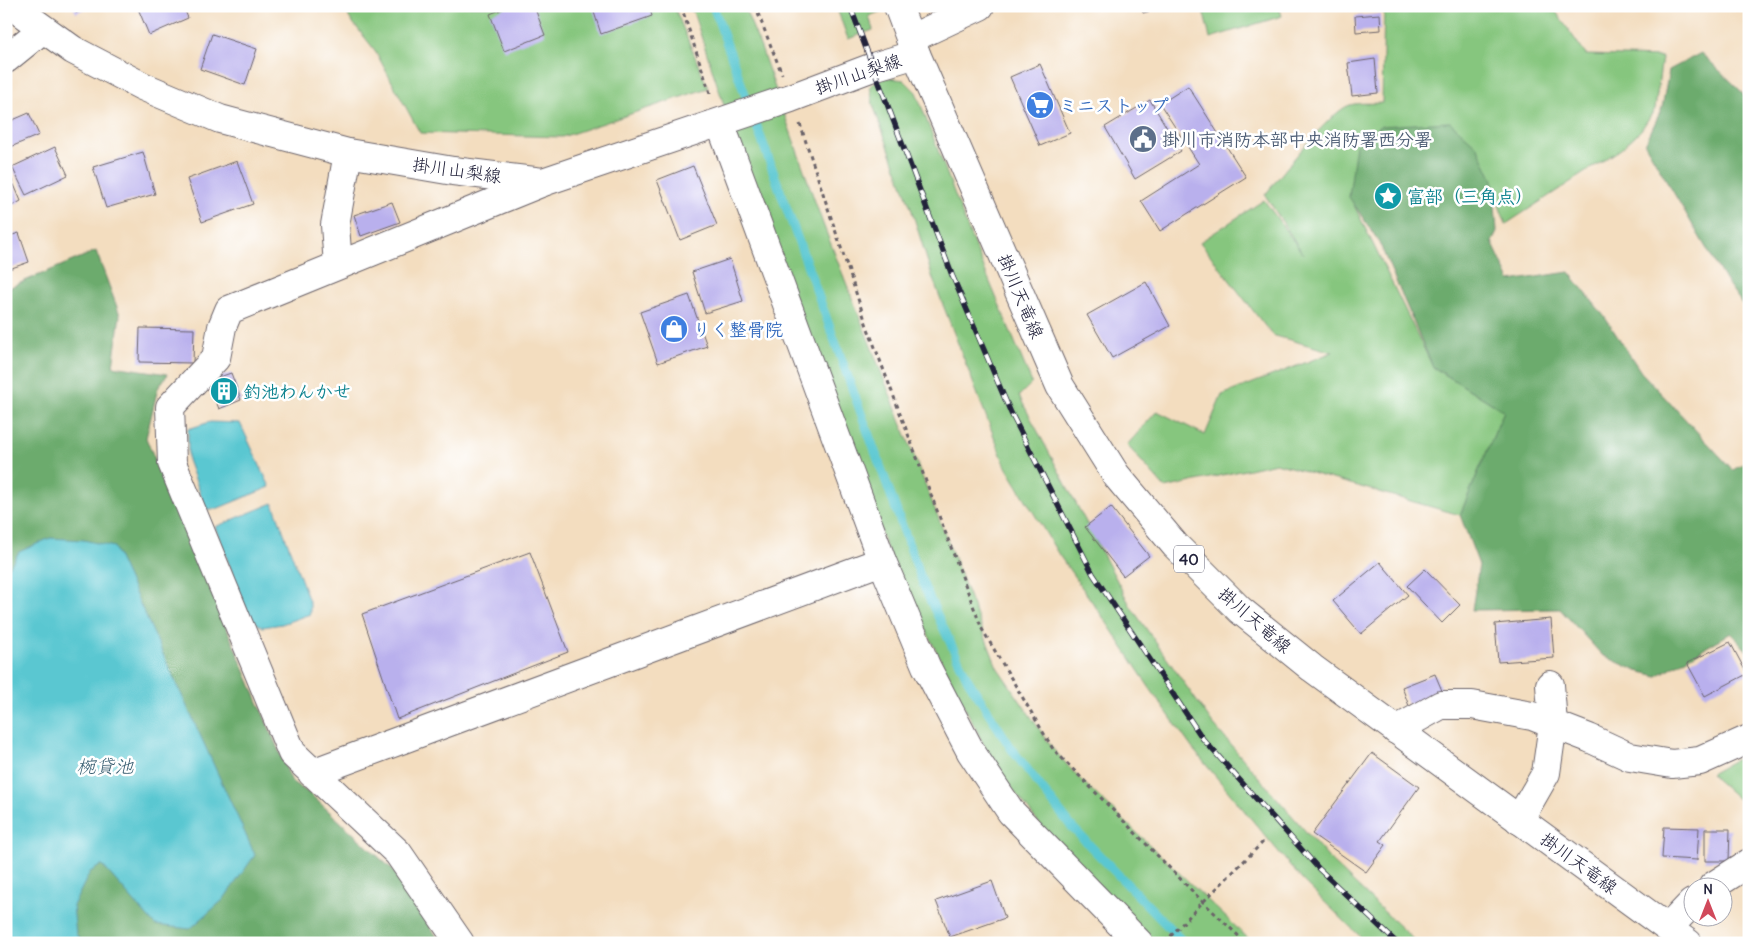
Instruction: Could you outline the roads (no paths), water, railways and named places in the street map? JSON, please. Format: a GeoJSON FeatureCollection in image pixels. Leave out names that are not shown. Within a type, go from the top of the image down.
{"type":"FeatureCollection","features":[{"type":"Feature","properties":{"kind":"street","name":"掛川山梨線"},"geometry":{"type":"LineString","coordinates":[[12,6],[73,50],[142,86],[183,105],[220,119],[348,153],[453,171],[543,182],[723,122],[873,67],[913,46],[980,6]]}},
{"type":"Feature","properties":{"kind":"street","name":"掛川天竜線"},"geometry":{"type":"LineString","coordinates":[[898,6],[913,46],[1060,386],[1116,475],[1175,545],[1240,610],[1312,668],[1678,935]]}},
{"type":"Feature","properties":{"kind":"street"},"geometry":{"type":"LineString","coordinates":[[6,59],[43,29]]}},
{"type":"Feature","properties":{"kind":"street"},"geometry":{"type":"LineString","coordinates":[[723,122],[882,561],[926,666],[971,752],[1011,812],[1139,943]]}},
{"type":"Feature","properties":{"kind":"street"},"geometry":{"type":"LineString","coordinates":[[338,265],[335,225],[348,153]]}},
{"type":"Feature","properties":{"kind":"street"},"geometry":{"type":"LineString","coordinates":[[460,943],[398,853],[312,774],[292,753],[172,463],[170,407],[216,358],[222,327],[229,310],[543,182]]}},
{"type":"Feature","properties":{"kind":"street"},"geometry":{"type":"LineString","coordinates":[[312,774],[882,561]]}},
{"type":"Feature","properties":{"kind":"street"},"geometry":{"type":"LineString","coordinates":[[1519,820],[1546,774],[1553,724],[1550,684]]}},
{"type":"Feature","properties":{"kind":"street"},"geometry":{"type":"LineString","coordinates":[[1396,730],[1441,705],[1472,705],[1532,716],[1589,738],[1630,757],[1672,764],[1700,761],[1749,739]]}},
{"type":"Feature","properties":{"kind":"street"},"geometry":{"type":"LineString","coordinates":[[1728,876],[1749,862]]}},
{"type":"Feature","properties":{"kind":"water"},"geometry":{"type":"Polygon","coordinates":[[[210,422],[240,423],[270,487],[216,509],[206,509],[188,460],[188,429],[210,422]]]}},
{"type":"Feature","properties":{"kind":"water"},"geometry":{"type":"Polygon","coordinates":[[[273,503],[310,604],[310,614],[282,624],[263,627],[250,620],[215,527],[273,503]]]}},
{"type":"Feature","properties":{"kind":"water","name":"椀貸池"},"geometry":{"type":"Polygon","coordinates":[[[50,538],[84,540],[114,547],[255,855],[223,900],[190,929],[155,925],[102,865],[90,872],[73,906],[76,934],[83,943],[6,943],[6,572],[19,552],[50,538]]]}},
{"type":"Feature","properties":{"kind":"waterway"},"geometry":{"type":"LineString","coordinates":[[713,6],[925,589],[968,680],[1013,751],[1071,826],[1184,943]]}},
{"type":"Feature","properties":{"kind":"railway"},"geometry":{"type":"LineString","coordinates":[[850,6],[952,275],[1011,413],[1093,574],[1203,739],[1319,869],[1397,943]]}},
{"type":"Feature","properties":{"kind":"place","name":"ミニストップ"},"geometry":{"type":"Point","coordinates":[1040,105]}},
{"type":"Feature","properties":{"kind":"place","name":"掛川市消防本部中央消防署西分署"},"geometry":{"type":"Point","coordinates":[1143,139]}},
{"type":"Feature","properties":{"kind":"place","name":"富部（三角点）"},"geometry":{"type":"Point","coordinates":[1388,196]}},
{"type":"Feature","properties":{"kind":"place","name":"りく整骨院"},"geometry":{"type":"Point","coordinates":[674,329]}},
{"type":"Feature","properties":{"kind":"place","name":"釣池わんかせ"},"geometry":{"type":"Point","coordinates":[224,391]}}]}
